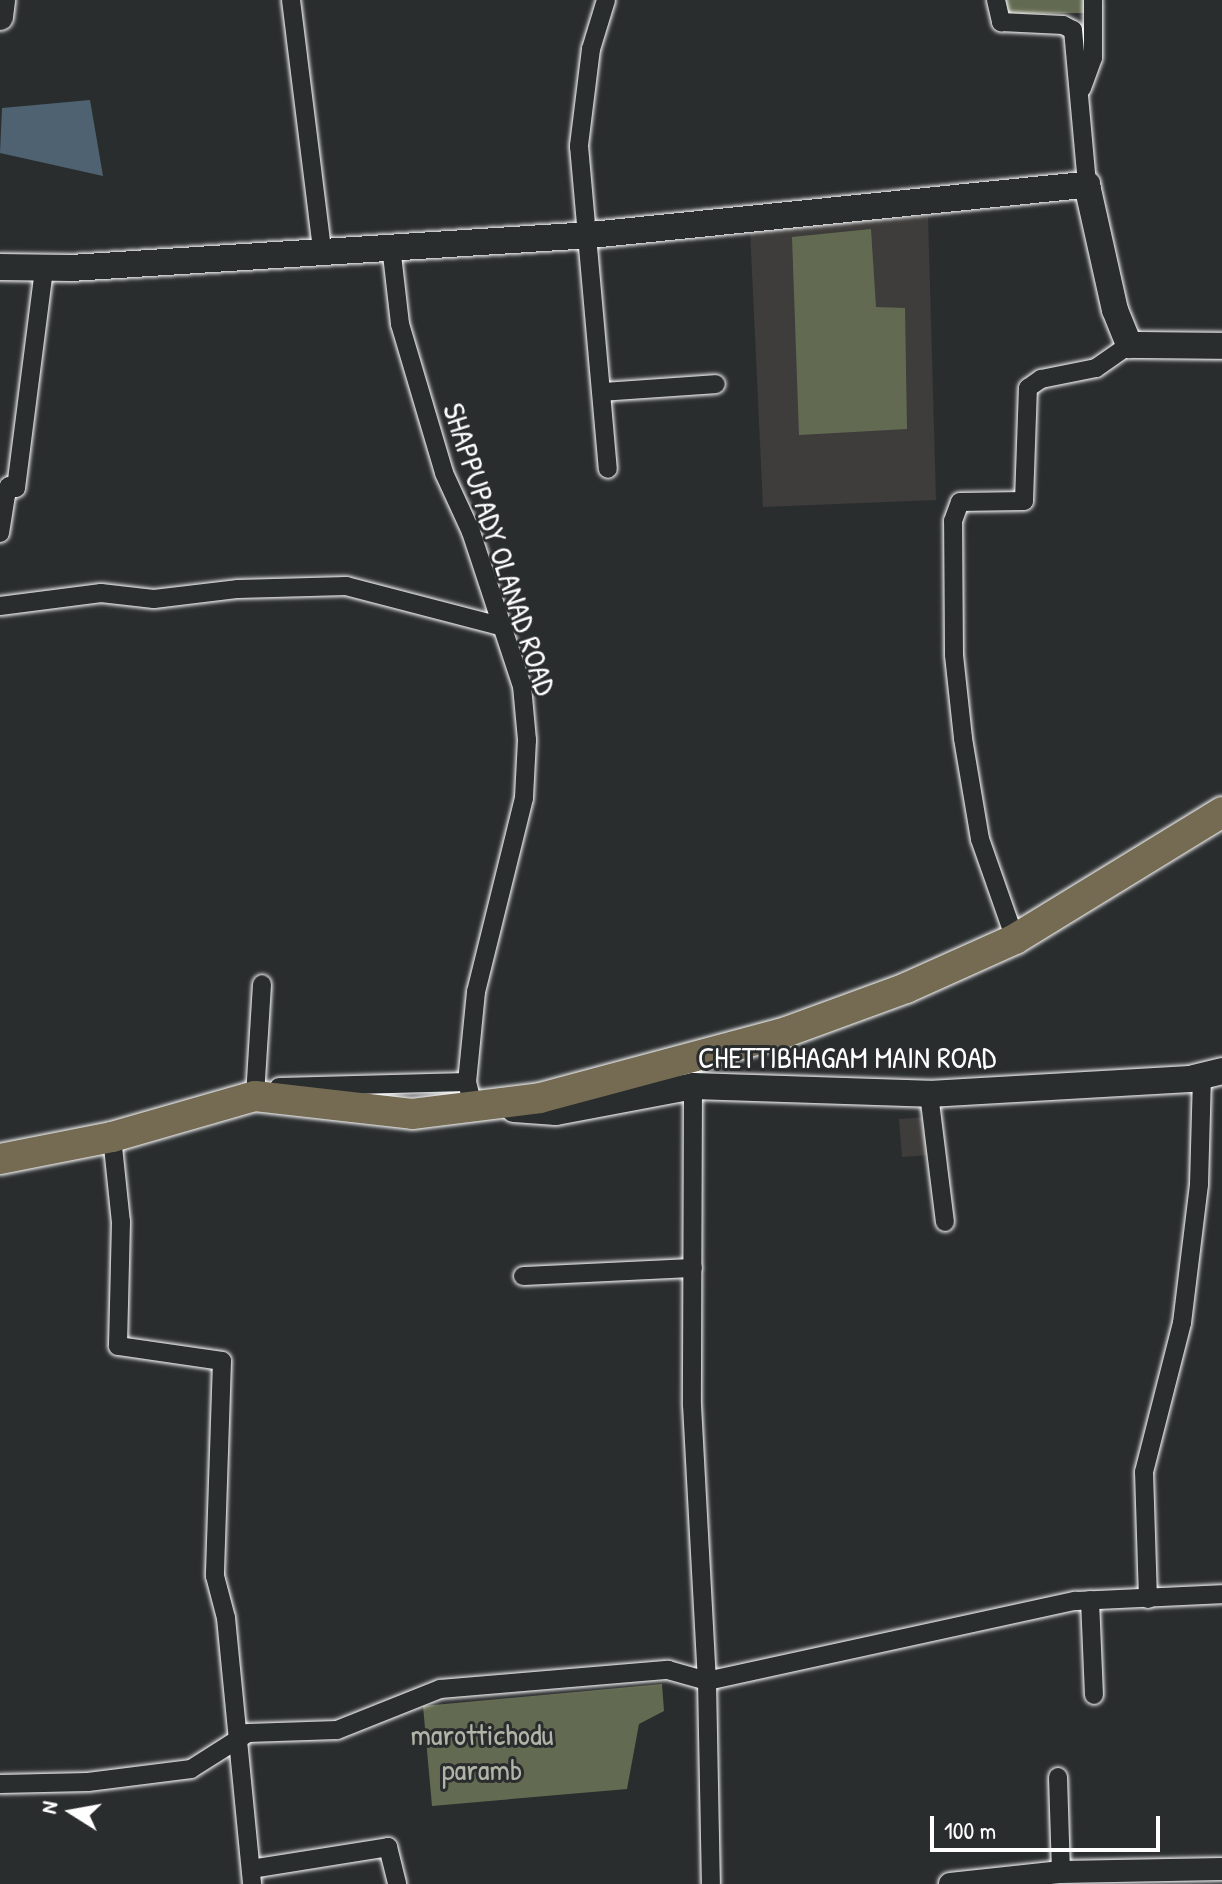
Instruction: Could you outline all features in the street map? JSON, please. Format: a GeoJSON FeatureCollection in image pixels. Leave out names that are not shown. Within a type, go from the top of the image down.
{"type":"FeatureCollection","features":[{"type":"Feature","properties":{"kind":"highway"},"geometry":{"type":"LineString","coordinates":[[0,1159],[112,1137],[255,1096],[412,1114],[470,1094],[540,1098],[786,1032],[906,988],[1015,939],[1222,812]]}},
{"type":"Feature","properties":{"kind":"main road"},"geometry":{"type":"LineString","coordinates":[[0,17],[2,0]]}},
{"type":"Feature","properties":{"kind":"main road"},"geometry":{"type":"LineString","coordinates":[[0,267],[44,268],[591,235],[1087,185],[1115,310],[1129,345],[1222,346]]}},
{"type":"Feature","properties":{"kind":"main road","name":"CHETTIBHAGAM MAIN ROAD"},"geometry":{"type":"LineString","coordinates":[[470,1094],[556,1112],[693,1086],[929,1094],[1212,1073]]}},
{"type":"Feature","properties":{"kind":"street"},"geometry":{"type":"LineString","coordinates":[[291,0],[322,250]]}},
{"type":"Feature","properties":{"kind":"street"},"geometry":{"type":"LineString","coordinates":[[606,0],[591,49],[579,146],[591,235],[608,469]]}},
{"type":"Feature","properties":{"kind":"street"},"geometry":{"type":"LineString","coordinates":[[996,0],[1001,22],[1063,25],[1073,30],[1087,185]]}},
{"type":"Feature","properties":{"kind":"street"},"geometry":{"type":"LineString","coordinates":[[1080,95],[1093,58],[1093,0]]}},
{"type":"Feature","properties":{"kind":"street","name":"SHAPPUPADY OLANAD ROAD"},"geometry":{"type":"LineString","coordinates":[[391,246],[400,324],[427,417],[522,686],[527,740],[524,798],[476,992],[470,1094]]}},
{"type":"Feature","properties":{"kind":"street"},"geometry":{"type":"LineString","coordinates":[[0,533],[9,486],[16,488],[44,268]]}},
{"type":"Feature","properties":{"kind":"street"},"geometry":{"type":"LineString","coordinates":[[1015,939],[980,839],[963,738],[954,655],[953,521],[960,502],[1024,501],[1028,388],[1041,379],[1096,368],[1129,345]]}},
{"type":"Feature","properties":{"kind":"street"},"geometry":{"type":"LineString","coordinates":[[602,392],[716,384]]}},
{"type":"Feature","properties":{"kind":"street"},"geometry":{"type":"LineString","coordinates":[[0,606],[101,593],[154,599],[238,589],[346,586],[500,626]]}},
{"type":"Feature","properties":{"kind":"street"},"geometry":{"type":"LineString","coordinates":[[255,1096],[262,984]]}},
{"type":"Feature","properties":{"kind":"street"},"geometry":{"type":"LineString","coordinates":[[1148,1599],[1144,1472],[1182,1323],[1212,1073]]}},
{"type":"Feature","properties":{"kind":"street"},"geometry":{"type":"LineString","coordinates":[[693,1086],[692,1405],[707,1681],[711,1884]]}},
{"type":"Feature","properties":{"kind":"street"},"geometry":{"type":"LineString","coordinates":[[929,1094],[945,1222]]}},
{"type":"Feature","properties":{"kind":"street"},"geometry":{"type":"LineString","coordinates":[[112,1137],[121,1222],[118,1346],[222,1361],[215,1576],[226,1618],[251,1876],[388,1847],[397,1884]]}},
{"type":"Feature","properties":{"kind":"street"},"geometry":{"type":"LineString","coordinates":[[523,1276],[693,1268]]}},
{"type":"Feature","properties":{"kind":"street"},"geometry":{"type":"LineString","coordinates":[[0,1784],[88,1782],[191,1769],[248,1733],[337,1730],[440,1689],[668,1670],[707,1681],[896,1636],[1090,1600],[1222,1594]]}},
{"type":"Feature","properties":{"kind":"street"},"geometry":{"type":"LineString","coordinates":[[1090,1600],[1094,1695]]}},
{"type":"Feature","properties":{"kind":"street"},"geometry":{"type":"LineString","coordinates":[[1055,1876],[1058,1777]]}},
{"type":"Feature","properties":{"kind":"street"},"geometry":{"type":"LineString","coordinates":[[950,1884],[1055,1876],[1215,1874]]}},
{"type":"Feature","properties":{"kind":"shaded area"},"geometry":{"type":"Polygon","coordinates":[[[928,216],[936,500],[763,507],[750,229],[928,216]]]}},
{"type":"Feature","properties":{"kind":"shaded area"},"geometry":{"type":"Polygon","coordinates":[[[925,1117],[929,1155],[902,1157],[899,1119],[925,1117]]]}},
{"type":"Feature","properties":{"kind":"green space"},"geometry":{"type":"Polygon","coordinates":[[[1003,0],[1084,0],[1085,13],[1004,14],[1003,0]]]}},
{"type":"Feature","properties":{"kind":"green space"},"geometry":{"type":"Polygon","coordinates":[[[871,229],[876,307],[905,308],[907,429],[799,435],[792,237],[871,229]]]}},
{"type":"Feature","properties":{"kind":"green space","name":"marottichodu paramb"},"geometry":{"type":"Polygon","coordinates":[[[662,1684],[664,1711],[639,1724],[627,1789],[432,1806],[423,1706],[662,1684]]]}},
{"type":"Feature","properties":{"kind":"water"},"geometry":{"type":"Polygon","coordinates":[[[90,100],[103,176],[0,153],[2,108],[90,100]]]}}]}
